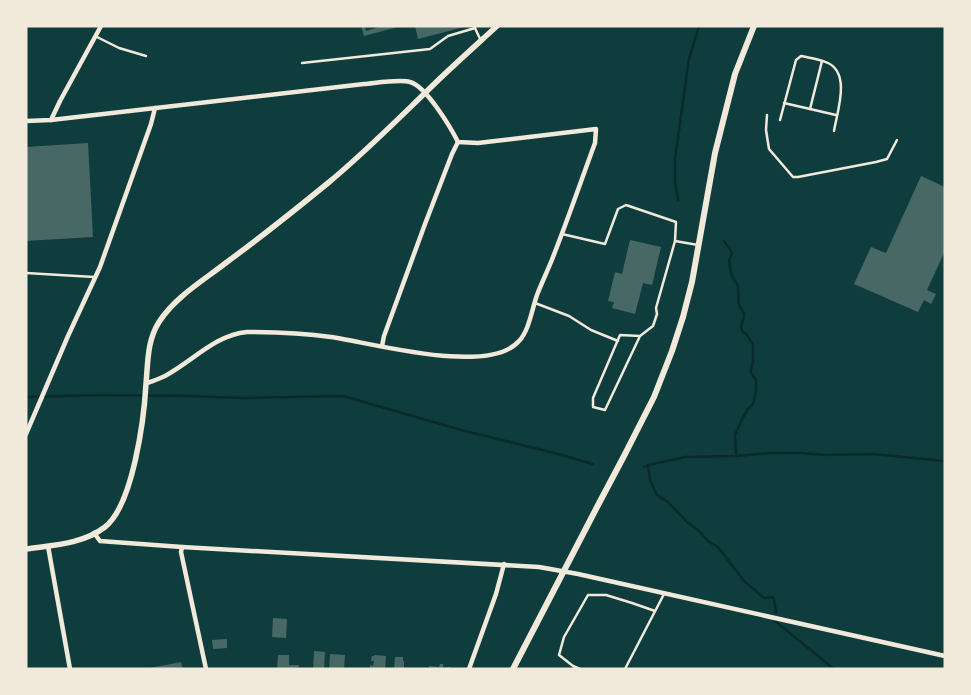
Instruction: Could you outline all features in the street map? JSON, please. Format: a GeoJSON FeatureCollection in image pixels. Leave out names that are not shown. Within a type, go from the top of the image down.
{"type":"FeatureCollection","features":[{"type":"Feature","properties":{"kind":"main road"},"geometry":{"type":"LineString","coordinates":[[513,669],[662,379],[683,317],[692,282],[715,153],[735,74],[754,26]]}},
{"type":"Feature","properties":{"kind":"street"},"geometry":{"type":"LineString","coordinates":[[51,120],[100,26]]}},
{"type":"Feature","properties":{"kind":"street"},"geometry":{"type":"LineString","coordinates":[[26,549],[82,539],[106,526],[116,515],[124,497],[138,448],[151,339],[158,323],[171,307],[329,182],[497,26]]}},
{"type":"Feature","properties":{"kind":"street"},"geometry":{"type":"LineString","coordinates":[[26,121],[51,120],[354,85],[405,81],[415,84],[425,92],[458,142]]}},
{"type":"Feature","properties":{"kind":"street"},"geometry":{"type":"LineString","coordinates":[[26,434],[68,336],[96,277],[155,108]]}},
{"type":"Feature","properties":{"kind":"street"},"geometry":{"type":"LineString","coordinates":[[146,386],[169,374],[223,338],[240,333],[312,334],[426,354],[462,357],[499,353],[516,346],[523,336],[562,234],[595,143],[596,129],[478,143],[458,142]]}},
{"type":"Feature","properties":{"kind":"street"},"geometry":{"type":"LineString","coordinates":[[382,346],[424,224],[458,142]]}},
{"type":"Feature","properties":{"kind":"street"},"geometry":{"type":"LineString","coordinates":[[94,534],[100,541],[539,567],[945,656]]}},
{"type":"Feature","properties":{"kind":"street"},"geometry":{"type":"LineString","coordinates":[[48,546],[70,669]]}},
{"type":"Feature","properties":{"kind":"street"},"geometry":{"type":"LineString","coordinates":[[182,547],[181,552],[206,669]]}},
{"type":"Feature","properties":{"kind":"street"},"geometry":{"type":"LineString","coordinates":[[469,669],[496,594],[504,564]]}},
{"type":"Feature","properties":{"kind":"lane"},"geometry":{"type":"LineString","coordinates":[[302,62],[430,49],[448,36],[475,27],[481,41]]}},
{"type":"Feature","properties":{"kind":"lane"},"geometry":{"type":"LineString","coordinates":[[95,36],[119,48],[146,56]]}},
{"type":"Feature","properties":{"kind":"lane"},"geometry":{"type":"LineString","coordinates":[[780,120],[796,60],[801,56],[829,63],[840,76],[842,84],[834,131]]}},
{"type":"Feature","properties":{"kind":"lane"},"geometry":{"type":"LineString","coordinates":[[810,109],[822,61]]}},
{"type":"Feature","properties":{"kind":"lane"},"geometry":{"type":"LineString","coordinates":[[784,103],[836,115]]}},
{"type":"Feature","properties":{"kind":"lane"},"geometry":{"type":"LineString","coordinates":[[767,115],[766,130],[769,148],[793,177],[866,164],[887,158],[897,140]]}},
{"type":"Feature","properties":{"kind":"lane"},"geometry":{"type":"LineString","coordinates":[[562,234],[605,244],[618,209],[626,205],[676,222],[675,242],[656,308],[657,314],[653,326],[640,336],[605,410],[593,407],[593,398],[620,335],[640,336]]}},
{"type":"Feature","properties":{"kind":"lane"},"geometry":{"type":"LineString","coordinates":[[675,242],[698,246]]}},
{"type":"Feature","properties":{"kind":"lane"},"geometry":{"type":"LineString","coordinates":[[26,273],[96,277]]}},
{"type":"Feature","properties":{"kind":"lane"},"geometry":{"type":"LineString","coordinates":[[535,302],[569,316],[591,330],[618,341]]}},
{"type":"Feature","properties":{"kind":"lane"},"geometry":{"type":"LineString","coordinates":[[625,669],[664,594]]}},
{"type":"Feature","properties":{"kind":"lane"},"geometry":{"type":"LineString","coordinates":[[580,669],[559,655],[564,637],[588,595],[606,595],[655,612]]}},
{"type":"Feature","properties":{"kind":"building"},"geometry":{"type":"Polygon","coordinates":[[[361,26],[365,26],[366,31],[382,26],[398,27],[364,36],[361,26]]]}},
{"type":"Feature","properties":{"kind":"building"},"geometry":{"type":"Polygon","coordinates":[[[415,26],[464,26],[464,27],[418,39],[415,26]]]}},
{"type":"Feature","properties":{"kind":"building"},"geometry":{"type":"Polygon","coordinates":[[[88,143],[93,237],[26,241],[26,147],[88,143]]]}},
{"type":"Feature","properties":{"kind":"building"},"geometry":{"type":"Polygon","coordinates":[[[921,176],[945,187],[945,251],[927,290],[936,294],[931,304],[924,300],[918,312],[854,284],[871,247],[886,253],[921,176]]]}},
{"type":"Feature","properties":{"kind":"building"},"geometry":{"type":"Polygon","coordinates":[[[630,240],[661,247],[652,285],[643,283],[635,314],[612,308],[614,302],[608,301],[615,272],[622,274],[630,240]]]}},
{"type":"Feature","properties":{"kind":"building"},"geometry":{"type":"Polygon","coordinates":[[[273,618],[287,619],[286,638],[272,637],[273,618]]]}},
{"type":"Feature","properties":{"kind":"building"},"geometry":{"type":"Polygon","coordinates":[[[227,639],[227,648],[213,649],[212,640],[227,639]]]}},
{"type":"Feature","properties":{"kind":"building"},"geometry":{"type":"Polygon","coordinates":[[[314,651],[325,652],[324,669],[313,669],[314,651]]]}},
{"type":"Feature","properties":{"kind":"building"},"geometry":{"type":"Polygon","coordinates":[[[330,654],[345,655],[344,669],[329,669],[330,654]]]}},
{"type":"Feature","properties":{"kind":"building"},"geometry":{"type":"Polygon","coordinates":[[[278,655],[289,655],[289,665],[299,665],[298,669],[277,669],[278,655]]]}},
{"type":"Feature","properties":{"kind":"building"},"geometry":{"type":"Polygon","coordinates":[[[374,655],[386,656],[385,669],[370,669],[370,665],[373,666],[374,661],[371,661],[374,655]]]}},
{"type":"Feature","properties":{"kind":"building"},"geometry":{"type":"Polygon","coordinates":[[[395,657],[403,657],[404,669],[394,669],[395,657]]]}},
{"type":"Feature","properties":{"kind":"building"},"geometry":{"type":"Polygon","coordinates":[[[181,662],[183,669],[150,669],[150,668],[181,662]]]}},
{"type":"Feature","properties":{"kind":"building"},"geometry":{"type":"Polygon","coordinates":[[[440,664],[443,664],[443,667],[451,667],[451,669],[429,669],[429,666],[439,667],[440,664]]]}},
{"type":"Feature","properties":{"kind":"waterway"},"geometry":{"type":"LineString","coordinates":[[678,200],[675,182],[675,159],[689,59],[699,26]]}},
{"type":"Feature","properties":{"kind":"waterway"},"geometry":{"type":"LineString","coordinates":[[724,241],[732,254],[729,260],[731,274],[738,286],[739,305],[744,313],[742,331],[753,344],[751,373],[756,380],[753,404],[742,419],[735,435],[736,456]]}},
{"type":"Feature","properties":{"kind":"waterway"},"geometry":{"type":"LineString","coordinates":[[26,397],[99,395],[242,398],[343,396],[465,431],[593,464]]}},
{"type":"Feature","properties":{"kind":"waterway"},"geometry":{"type":"LineString","coordinates":[[644,467],[685,457],[770,453],[873,454],[945,461]]}},
{"type":"Feature","properties":{"kind":"waterway"},"geometry":{"type":"LineString","coordinates":[[648,465],[650,480],[657,495],[669,503],[709,542],[718,547],[744,581],[764,598],[772,597],[776,613]]}},
{"type":"Feature","properties":{"kind":"waterway"},"geometry":{"type":"LineString","coordinates":[[775,621],[834,669]]}}]}
